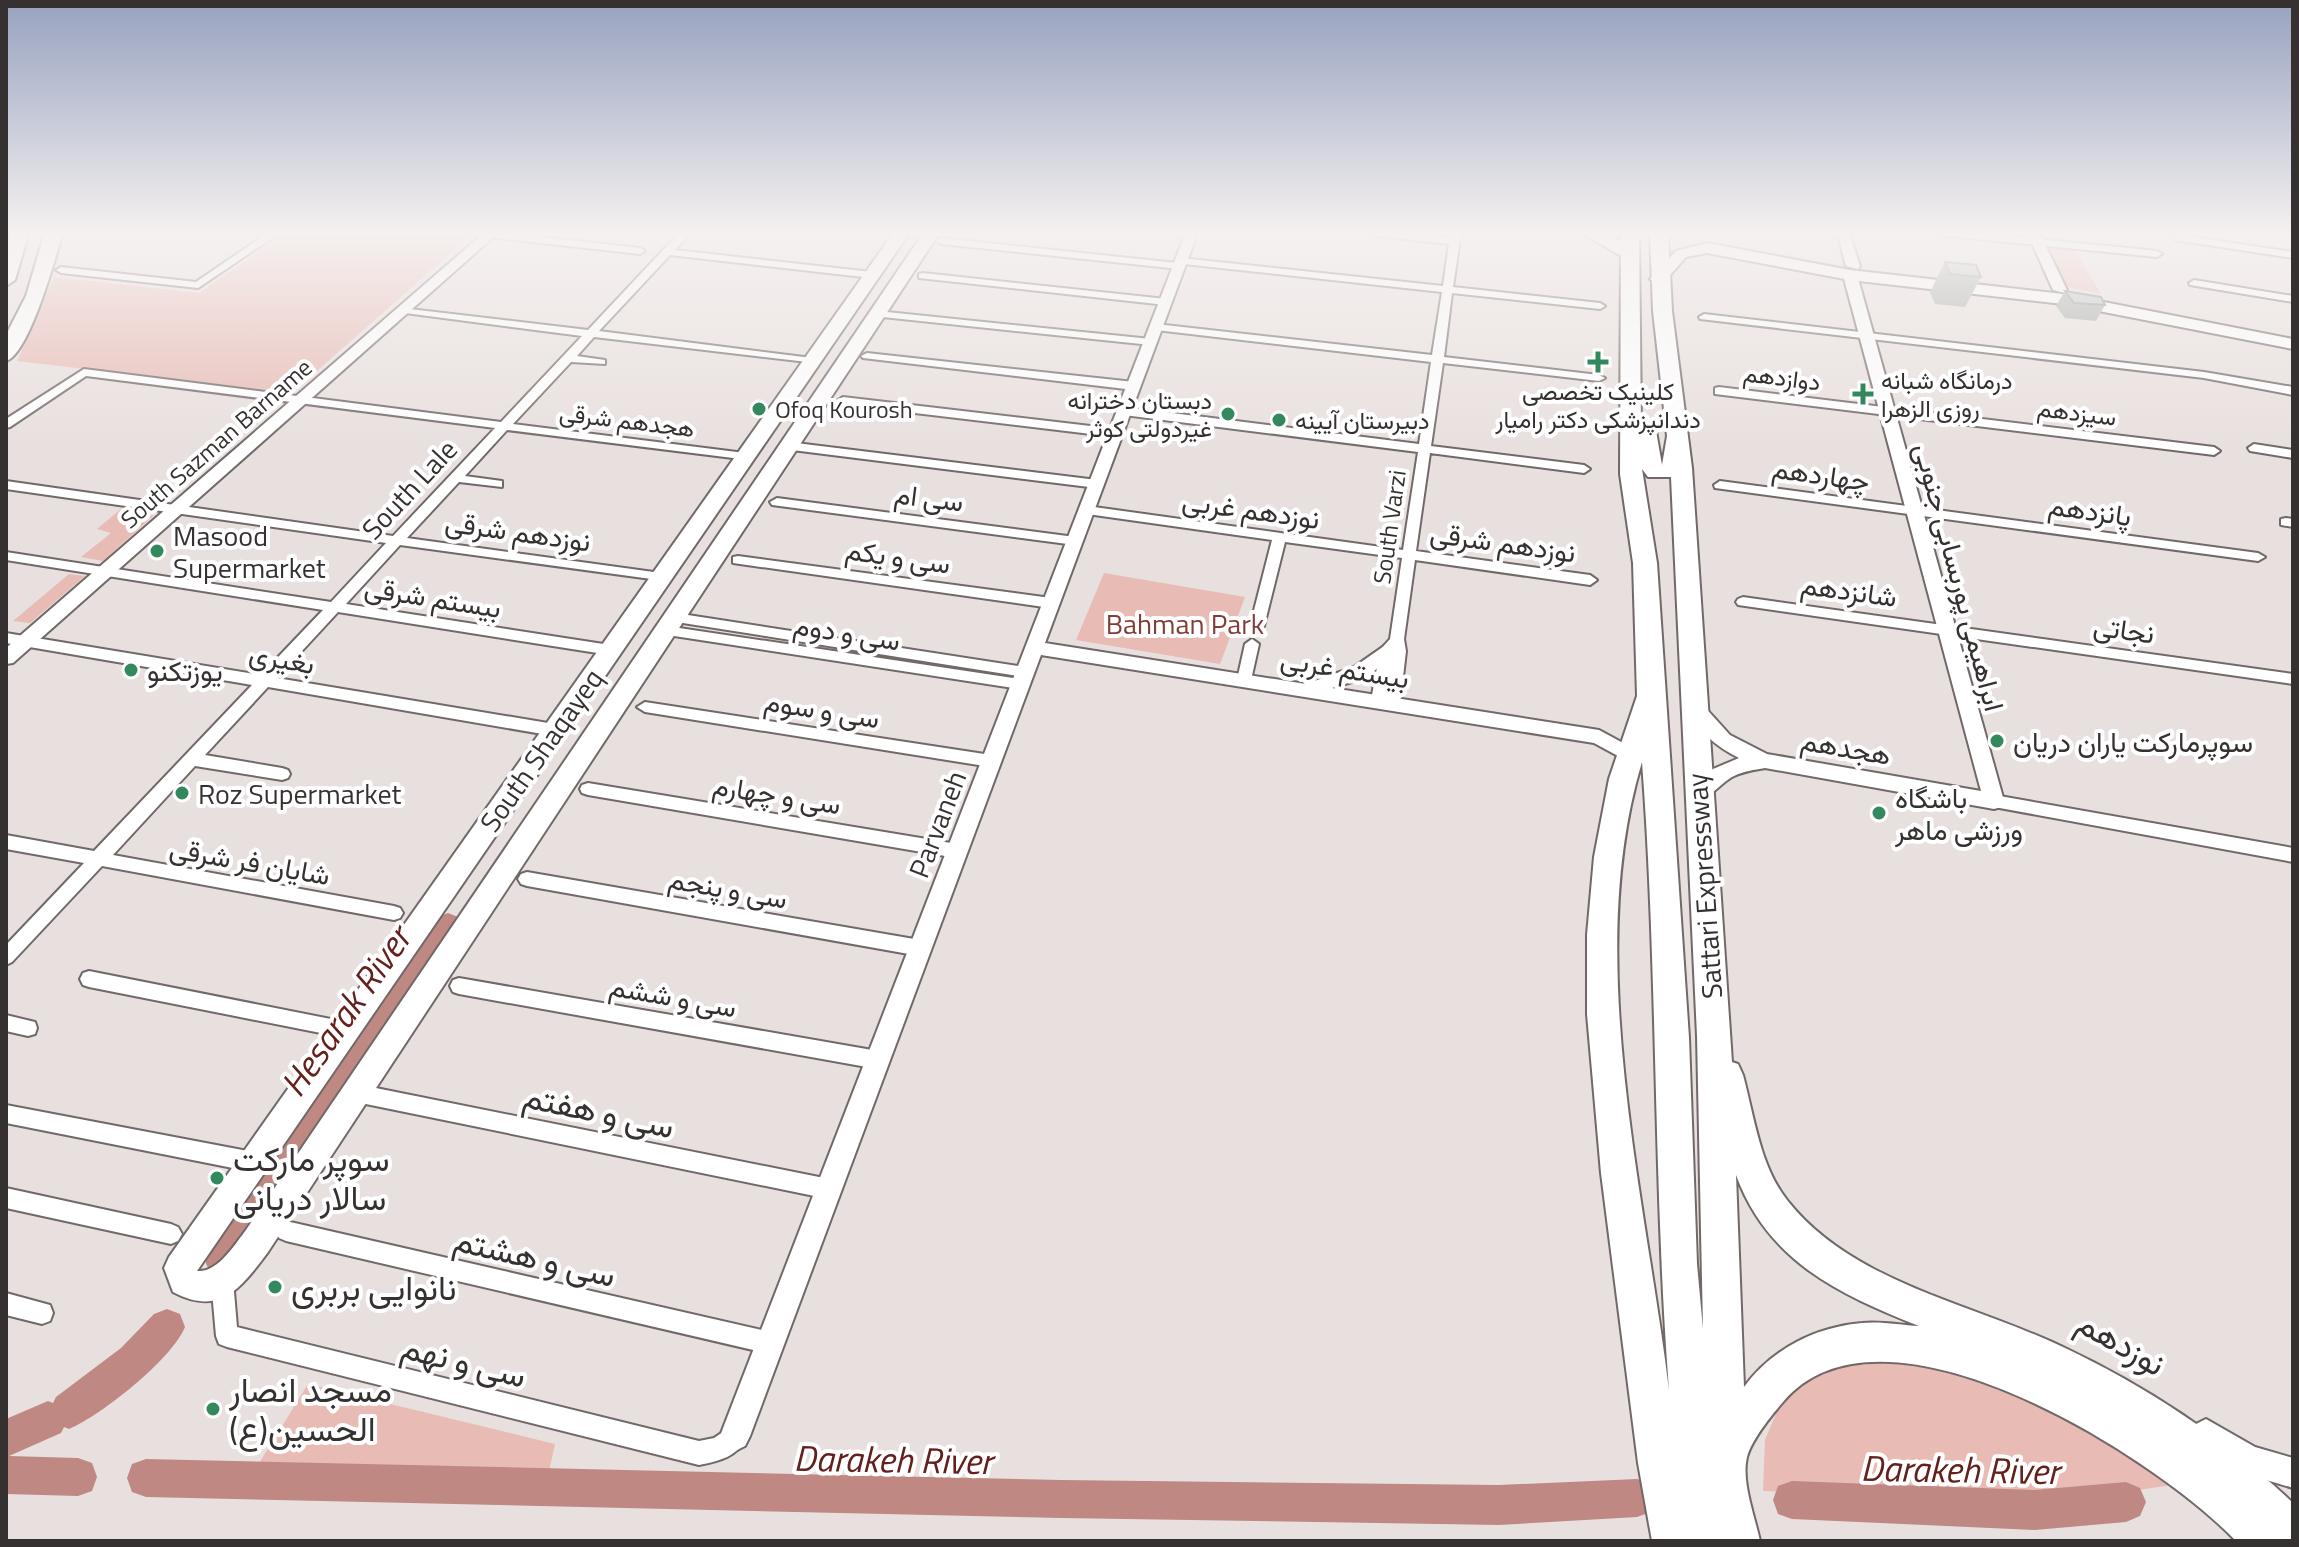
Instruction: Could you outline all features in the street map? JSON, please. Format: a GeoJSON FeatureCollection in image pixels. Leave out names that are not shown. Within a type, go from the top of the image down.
{"type":"FeatureCollection","features":[{"type":"Feature","properties":{"kind":"highway"},"geometry":{"type":"LineString","coordinates":[[6,355],[31,304]]}},
{"type":"Feature","properties":{"kind":"highway","name":"Sattari Expressway"},"geometry":{"type":"LineString","coordinates":[[1632,304],[1631,474],[1645,563],[1639,724],[1614,809],[1604,877],[1601,996],[1617,1166],[1657,1451],[1714,1536]]}},
{"type":"Feature","properties":{"kind":"highway","name":"Sattari Expressway"},"geometry":{"type":"LineString","coordinates":[[1661,304],[1686,496],[1684,546],[1714,1036],[1727,1485],[1714,1536]]}},
{"type":"Feature","properties":{"kind":"highway"},"geometry":{"type":"LineString","coordinates":[[1633,376],[1645,409],[1648,462],[1656,472],[1674,467],[1676,430]]}},
{"type":"Feature","properties":{"kind":"highway"},"geometry":{"type":"LineString","coordinates":[[1645,563],[1650,487],[1663,487],[1673,492],[1684,546]]}},
{"type":"Feature","properties":{"kind":"highway","name":"Sattari Expressway"},"geometry":{"type":"LineString","coordinates":[[1639,724],[1660,808],[1672,1038],[1678,1264],[1696,1465],[1714,1536]]}},
{"type":"Feature","properties":{"kind":"highway"},"geometry":{"type":"LineString","coordinates":[[1714,1036],[1746,1152],[1773,1212],[1798,1241],[1865,1284],[2000,1337],[2052,1362],[2179,1439],[2251,1514]]}},
{"type":"Feature","properties":{"kind":"highway"},"geometry":{"type":"LineString","coordinates":[[1726,1454],[1776,1378],[1813,1353],[1859,1344],[1917,1345],[1996,1365],[2048,1387],[2105,1416],[2251,1514],[2293,1532]]}},
{"type":"Feature","properties":{"kind":"main road","name":"South Shaqayeq"},"geometry":{"type":"LineString","coordinates":[[852,304],[180,1268],[184,1281],[196,1287],[208,1287],[231,1270],[677,625],[788,446],[885,304]]}},
{"type":"Feature","properties":{"kind":"main road"},"geometry":{"type":"LineString","coordinates":[[2090,304],[2293,344]]}},
{"type":"Feature","properties":{"kind":"main road"},"geometry":{"type":"LineString","coordinates":[[2128,304],[2293,336]]}},
{"type":"Feature","properties":{"kind":"street","name":"South Sazman Barname"},"geometry":{"type":"LineString","coordinates":[[6,658],[412,304]]}},
{"type":"Feature","properties":{"kind":"street","name":"South Lale"},"geometry":{"type":"LineString","coordinates":[[6,957],[618,304]]}},
{"type":"Feature","properties":{"kind":"street","name":"Parvaneh"},"geometry":{"type":"LineString","coordinates":[[735,1436],[1165,304]]}},
{"type":"Feature","properties":{"kind":"street","name":"South Varzi"},"geometry":{"type":"LineString","coordinates":[[1386,702],[1399,651],[1392,644],[1409,555],[1445,304]]}},
{"type":"Feature","properties":{"kind":"street"},"geometry":{"type":"LineString","coordinates":[[1583,304],[1600,306]]}},
{"type":"Feature","properties":{"kind":"street","name":"ابراهیمی پوربسابی جنوبی"},"geometry":{"type":"LineString","coordinates":[[1859,304],[1994,801]]}},
{"type":"Feature","properties":{"kind":"street"},"geometry":{"type":"LineString","coordinates":[[405,310],[812,361]]}},
{"type":"Feature","properties":{"kind":"street"},"geometry":{"type":"LineString","coordinates":[[877,314],[1437,359],[1599,378]]}},
{"type":"Feature","properties":{"kind":"street"},"geometry":{"type":"LineString","coordinates":[[1704,317],[2204,375],[2293,391]]}},
{"type":"Feature","properties":{"kind":"street"},"geometry":{"type":"LineString","coordinates":[[867,356],[1134,386]]}},
{"type":"Feature","properties":{"kind":"street"},"geometry":{"type":"LineString","coordinates":[[568,358],[601,362]]}},
{"type":"Feature","properties":{"kind":"street","name":"هجدهم شرقی"},"geometry":{"type":"LineString","coordinates":[[6,424],[80,373],[745,457]]}},
{"type":"Feature","properties":{"kind":"street","name":"دوازدهم"},"geometry":{"type":"LineString","coordinates":[[1719,391],[1888,412]]}},
{"type":"Feature","properties":{"kind":"street"},"geometry":{"type":"LineString","coordinates":[[843,401],[1116,433]]}},
{"type":"Feature","properties":{"kind":"street"},"geometry":{"type":"LineString","coordinates":[[1124,411],[1584,469]]}},
{"type":"Feature","properties":{"kind":"street","name":"سیزدهم"},"geometry":{"type":"LineString","coordinates":[[1888,412],[2214,451]]}},
{"type":"Feature","properties":{"kind":"street"},"geometry":{"type":"LineString","coordinates":[[788,446],[1097,484]]}},
{"type":"Feature","properties":{"kind":"street"},"geometry":{"type":"LineString","coordinates":[[2254,448],[2293,454]]}},
{"type":"Feature","properties":{"kind":"street"},"geometry":{"type":"LineString","coordinates":[[454,478],[497,484]]}},
{"type":"Feature","properties":{"kind":"street","name":"نوزدهم شرقی"},"geometry":{"type":"LineString","coordinates":[[6,485],[661,578]]}},
{"type":"Feature","properties":{"kind":"street","name":"چهاردهم"},"geometry":{"type":"LineString","coordinates":[[1720,485],[1915,511]]}},
{"type":"Feature","properties":{"kind":"street","name":"سی ام"},"geometry":{"type":"LineString","coordinates":[[777,502],[1075,541]]}},
{"type":"Feature","properties":{"kind":"street","name":"نوزدهم غربی"},"geometry":{"type":"LineString","coordinates":[[1087,510],[1409,555]]}},
{"type":"Feature","properties":{"kind":"street","name":"پانزدهم"},"geometry":{"type":"LineString","coordinates":[[1915,511],[2258,557]]}},
{"type":"Feature","properties":{"kind":"street"},"geometry":{"type":"LineString","coordinates":[[1257,626],[1280,537]]}},
{"type":"Feature","properties":{"kind":"street","name":"نوزدهم شرقی"},"geometry":{"type":"LineString","coordinates":[[1409,555],[1590,580]]}},
{"type":"Feature","properties":{"kind":"street","name":"بیستم شرقی"},"geometry":{"type":"LineString","coordinates":[[6,556],[610,650]]}},
{"type":"Feature","properties":{"kind":"street","name":"سی و یکم"},"geometry":{"type":"LineString","coordinates":[[738,560],[1051,603]]}},
{"type":"Feature","properties":{"kind":"street","name":"شانزدهم"},"geometry":{"type":"LineString","coordinates":[[1743,602],[1947,630]]}},
{"type":"Feature","properties":{"kind":"street","name":"سی و دوم"},"geometry":{"type":"LineString","coordinates":[[677,625],[1023,678]]}},
{"type":"Feature","properties":{"kind":"street","name":"نجاتی"},"geometry":{"type":"LineString","coordinates":[[1947,630],[2293,679]]}},
{"type":"Feature","properties":{"kind":"street","name":"بغیری"},"geometry":{"type":"LineString","coordinates":[[6,638],[554,730]]}},
{"type":"Feature","properties":{"kind":"street"},"geometry":{"type":"LineString","coordinates":[[1244,680],[1252,644]]}},
{"type":"Feature","properties":{"kind":"street"},"geometry":{"type":"LineString","coordinates":[[1304,689],[1361,672],[1392,644]]}},
{"type":"Feature","properties":{"kind":"street","name":"بیستم غربی"},"geometry":{"type":"LineString","coordinates":[[1034,648],[1599,737]]}},
{"type":"Feature","properties":{"kind":"street","name":"سی و سوم"},"geometry":{"type":"LineString","coordinates":[[645,707],[991,761]]}},
{"type":"Feature","properties":{"kind":"street"},"geometry":{"type":"LineString","coordinates":[[1693,707],[1719,739],[1733,749],[1765,761]]}},
{"type":"Feature","properties":{"kind":"street"},"geometry":{"type":"LineString","coordinates":[[1599,737],[1639,724]]}},
{"type":"Feature","properties":{"kind":"street"},"geometry":{"type":"LineString","coordinates":[[1599,737],[1620,733],[1639,724]]}},
{"type":"Feature","properties":{"kind":"street"},"geometry":{"type":"LineString","coordinates":[[191,759],[282,774]]}},
{"type":"Feature","properties":{"kind":"street","name":"هجدهم"},"geometry":{"type":"LineString","coordinates":[[1698,793],[1713,776],[1729,767],[1765,761],[1994,801]]}},
{"type":"Feature","properties":{"kind":"street","name":"سی و چهارم"},"geometry":{"type":"LineString","coordinates":[[588,789],[957,851]]}},
{"type":"Feature","properties":{"kind":"street"},"geometry":{"type":"LineString","coordinates":[[1994,801],[2293,855]]}},
{"type":"Feature","properties":{"kind":"street","name":"شایان فر شرقی"},"geometry":{"type":"LineString","coordinates":[[6,842],[394,913]]}},
{"type":"Feature","properties":{"kind":"street","name":"سی و پنجم"},"geometry":{"type":"LineString","coordinates":[[527,879],[920,948]]}},
{"type":"Feature","properties":{"kind":"street"},"geometry":{"type":"LineString","coordinates":[[89,979],[346,1030]]}},
{"type":"Feature","properties":{"kind":"street","name":"سی و ششم"},"geometry":{"type":"LineString","coordinates":[[459,986],[878,1060]]}},
{"type":"Feature","properties":{"kind":"street"},"geometry":{"type":"LineString","coordinates":[[6,1023],[28,1028]]}},
{"type":"Feature","properties":{"kind":"street","name":"سی و هفتم"},"geometry":{"type":"LineString","coordinates":[[356,1093],[829,1189]]}},
{"type":"Feature","properties":{"kind":"street"},"geometry":{"type":"LineString","coordinates":[[6,1114],[253,1162]]}},
{"type":"Feature","properties":{"kind":"street"},"geometry":{"type":"LineString","coordinates":[[6,1198],[171,1234]]}},
{"type":"Feature","properties":{"kind":"street","name":"سی و هشتم"},"geometry":{"type":"LineString","coordinates":[[286,1231],[770,1343]]}},
{"type":"Feature","properties":{"kind":"street","name":"سی و نهم"},"geometry":{"type":"LineString","coordinates":[[231,1270],[227,1336],[699,1453],[720,1449],[735,1436]]}},
{"type":"Feature","properties":{"kind":"street","name":"نوزدهم"},"geometry":{"type":"LineString","coordinates":[[1904,1299],[1996,1321],[2030,1333],[2081,1358],[2249,1460],[2293,1473]]}},
{"type":"Feature","properties":{"kind":"street"},"geometry":{"type":"LineString","coordinates":[[6,1304],[42,1313]]}},
{"type":"Feature","properties":{"kind":"green space"},"geometry":{"type":"Polygon","coordinates":[[[42,304],[393,304],[292,393],[17,361],[42,304]]]}},
{"type":"Feature","properties":{"kind":"green space"},"geometry":{"type":"Polygon","coordinates":[[[121,509],[154,515],[103,561],[81,557],[111,533],[97,529],[121,509]]]}},
{"type":"Feature","properties":{"kind":"green space","name":"Bahman Park"},"geometry":{"type":"Polygon","coordinates":[[[1104,573],[1245,597],[1220,664],[1076,640],[1104,573]]]}},
{"type":"Feature","properties":{"kind":"green space"},"geometry":{"type":"Polygon","coordinates":[[[69,574],[85,576],[30,623],[13,621],[69,574]]]}},
{"type":"Feature","properties":{"kind":"green space"},"geometry":{"type":"Polygon","coordinates":[[[1893,1362],[1938,1368],[2050,1404],[2185,1483],[2098,1496],[2003,1500],[1763,1491],[1765,1440],[1784,1394],[1814,1374],[1848,1363],[1893,1362]]]}},
{"type":"Feature","properties":{"kind":"green space"},"geometry":{"type":"Polygon","coordinates":[[[308,1384],[555,1444],[549,1472],[258,1465],[308,1384]]]}},
{"type":"Feature","properties":{"kind":"waterway","name":"Hesarak River"},"geometry":{"type":"LineString","coordinates":[[220,1256],[448,925]]}},
{"type":"Feature","properties":{"kind":"waterway","name":"Hesarak River"},"geometry":{"type":"LineString","coordinates":[[69,1410],[134,1361],[167,1327]]}},
{"type":"Feature","properties":{"kind":"waterway","name":"Hesarak River"},"geometry":{"type":"LineString","coordinates":[[6,1438],[48,1420]]}},
{"type":"Feature","properties":{"kind":"waterway","name":"Darakeh River"},"geometry":{"type":"LineString","coordinates":[[6,1475],[78,1477]]}},
{"type":"Feature","properties":{"kind":"waterway","name":"Darakeh River"},"geometry":{"type":"LineString","coordinates":[[146,1478],[1061,1499],[1499,1505],[1637,1498]]}},
{"type":"Feature","properties":{"kind":"waterway","name":"Darakeh River"},"geometry":{"type":"LineString","coordinates":[[1792,1500],[2035,1510],[2126,1502]]}},
{"type":"Feature","properties":{"kind":"place","name":"کلینیک تخصصی دندانپزشکی دکتر رامیار"},"geometry":{"type":"Point","coordinates":[1598,362]}},
{"type":"Feature","properties":{"kind":"place","name":"درمانگاه شبانه روزی الزهرا"},"geometry":{"type":"Point","coordinates":[1863,394]}},
{"type":"Feature","properties":{"kind":"place","name":"Ofoq Kourosh"},"geometry":{"type":"Point","coordinates":[759,409]}},
{"type":"Feature","properties":{"kind":"place","name":"دبستان دخترانه غیردولتی کوثر"},"geometry":{"type":"Point","coordinates":[1228,414]}},
{"type":"Feature","properties":{"kind":"place","name":"دبیرستان آیینه"},"geometry":{"type":"Point","coordinates":[1279,420]}},
{"type":"Feature","properties":{"kind":"place","name":"Masood Supermarket"},"geometry":{"type":"Point","coordinates":[157,551]}},
{"type":"Feature","properties":{"kind":"place","name":"یوزتکنو"},"geometry":{"type":"Point","coordinates":[131,670]}},
{"type":"Feature","properties":{"kind":"place","name":"سوپرمارکت یاران دریان"},"geometry":{"type":"Point","coordinates":[1997,741]}},
{"type":"Feature","properties":{"kind":"place","name":"Roz Supermarket"},"geometry":{"type":"Point","coordinates":[182,793]}},
{"type":"Feature","properties":{"kind":"place","name":"باشگاه ورزشی ماهر"},"geometry":{"type":"Point","coordinates":[1879,813]}},
{"type":"Feature","properties":{"kind":"place","name":"سوپر مارکت سالار دریانی"},"geometry":{"type":"Point","coordinates":[217,1178]}},
{"type":"Feature","properties":{"kind":"place","name":"نانوایی بربری"},"geometry":{"type":"Point","coordinates":[275,1287]}},
{"type":"Feature","properties":{"kind":"place","name":"مسجد انصار الحسین(ع)"},"geometry":{"type":"Point","coordinates":[213,1409]}}]}
